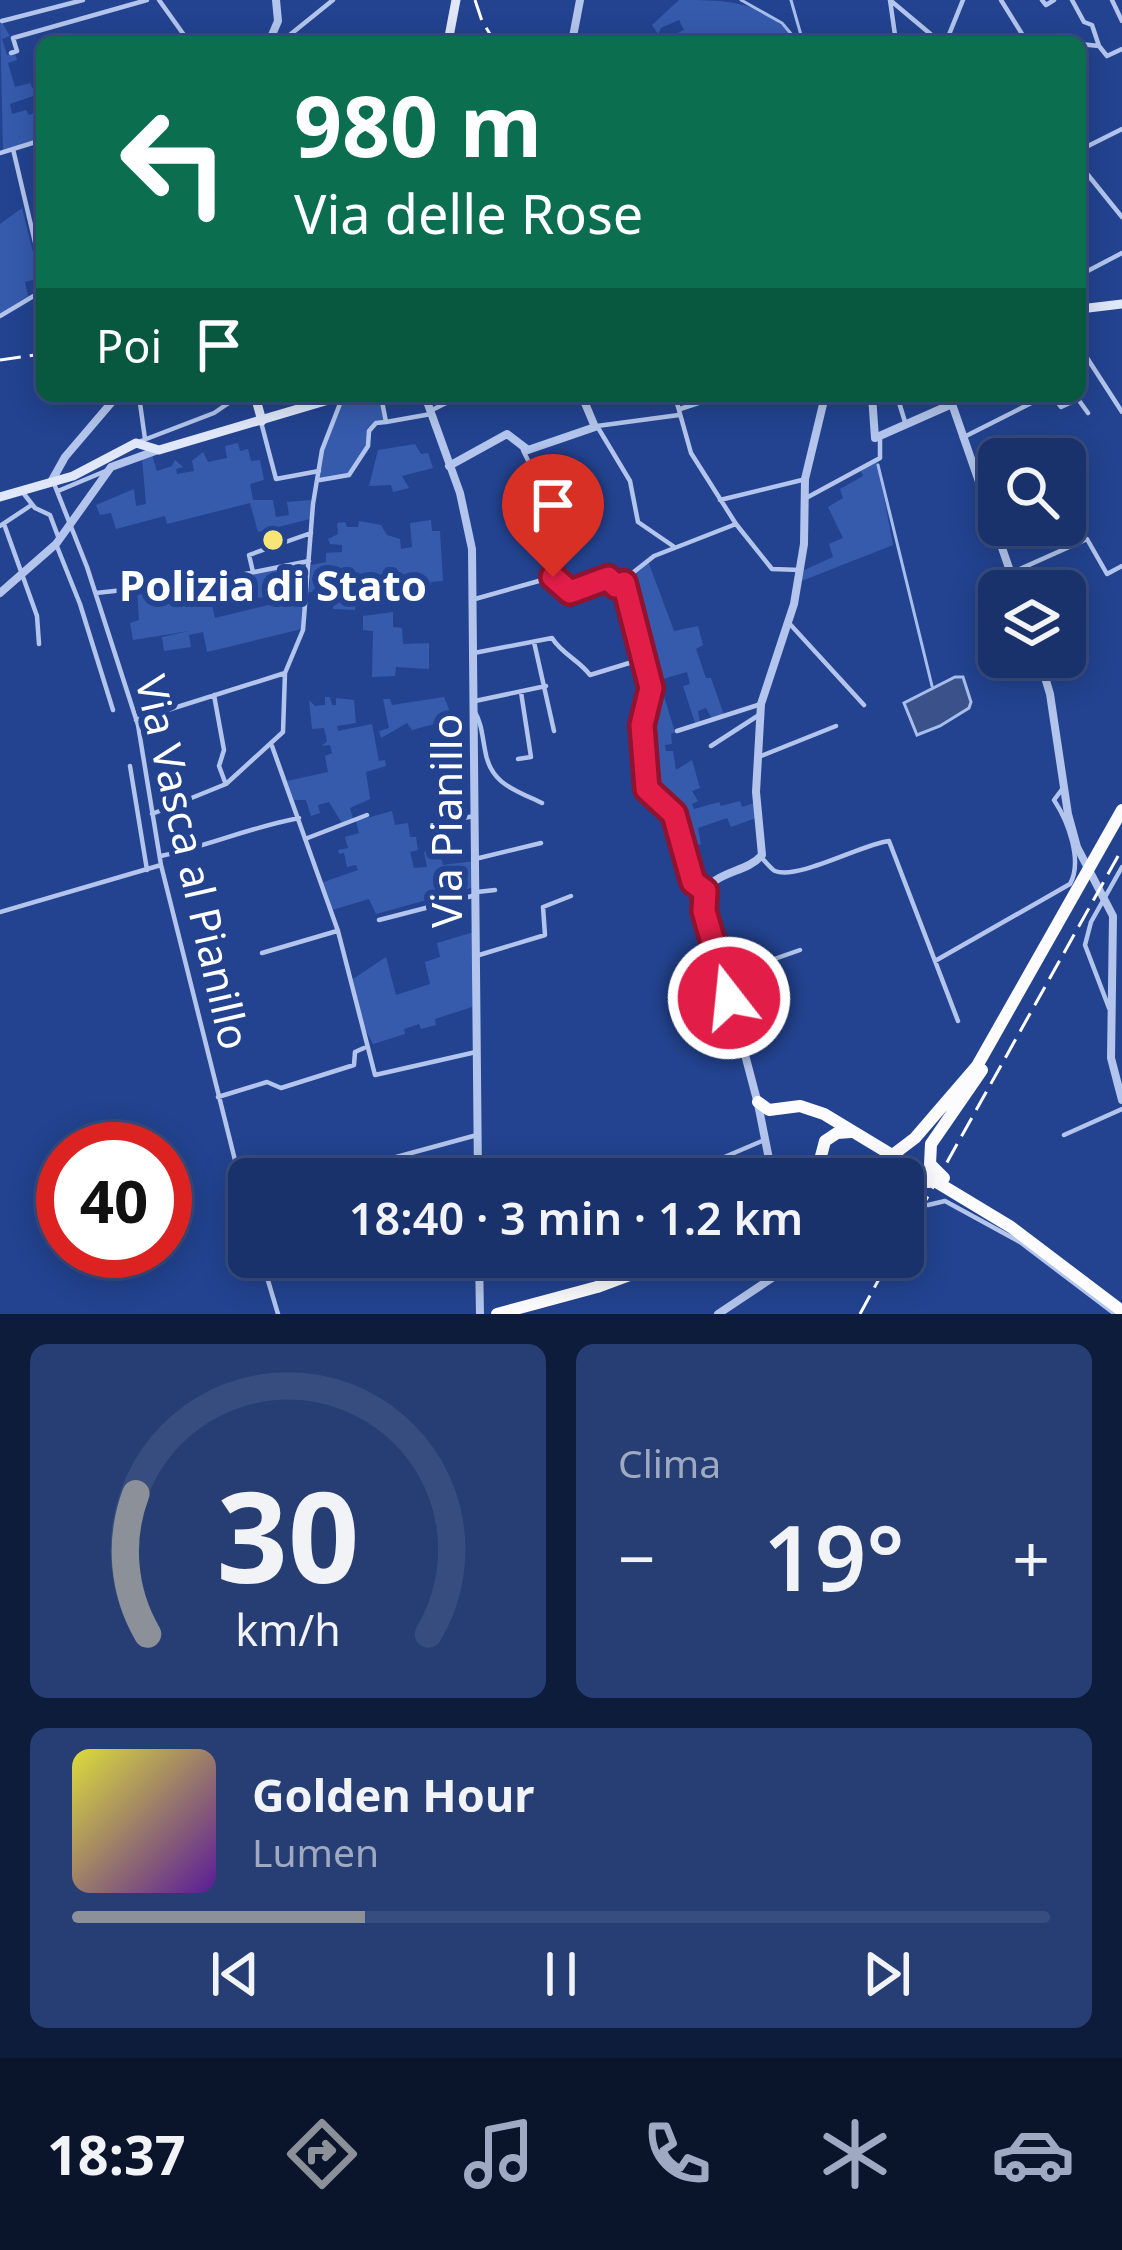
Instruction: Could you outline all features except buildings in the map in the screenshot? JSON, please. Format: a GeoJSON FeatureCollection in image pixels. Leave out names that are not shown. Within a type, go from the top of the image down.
{"type":"FeatureCollection","features":[{"type":"Feature","properties":{"kind":"highway"},"geometry":{"type":"LineString","coordinates":[[1120,1308],[1082,1275],[939,1174],[928,1154],[964,1099],[1122,814]]}},
{"type":"Feature","properties":{"kind":"highway"},"geometry":{"type":"LineString","coordinates":[[897,1156],[977,1066],[1122,814]]}},
{"type":"Feature","properties":{"kind":"highway"},"geometry":{"type":"LineString","coordinates":[[894,1158],[965,1087],[1005,1026]]}},
{"type":"Feature","properties":{"kind":"highway"},"geometry":{"type":"LineString","coordinates":[[758,1101],[768,1116],[794,1106],[812,1108],[1000,1215]]}},
{"type":"Feature","properties":{"kind":"highway"},"geometry":{"type":"LineString","coordinates":[[818,1158],[833,1135],[858,1134]]}},
{"type":"Feature","properties":{"kind":"highway"},"geometry":{"type":"LineString","coordinates":[[819,1154],[819,1158]]}},
{"type":"Feature","properties":{"kind":"highway"},"geometry":{"type":"LineString","coordinates":[[924,1180],[1028,1240]]}},
{"type":"Feature","properties":{"kind":"highway"},"geometry":{"type":"LineString","coordinates":[[940,1182],[1120,1308]]}},
{"type":"Feature","properties":{"kind":"highway"},"geometry":{"type":"LineString","coordinates":[[496,1314],[621,1278]]}},
{"type":"Feature","properties":{"kind":"highway"},"geometry":{"type":"LineString","coordinates":[[515,1314],[633,1278]]}},
{"type":"Feature","properties":{"kind":"main road"},"geometry":{"type":"LineString","coordinates":[[449,36],[456,0]]}},
{"type":"Feature","properties":{"kind":"main road"},"geometry":{"type":"LineString","coordinates":[[1086,308],[1117,304]]}},
{"type":"Feature","properties":{"kind":"main road"},"geometry":{"type":"LineString","coordinates":[[256,402],[261,421]]}},
{"type":"Feature","properties":{"kind":"main road"},"geometry":{"type":"LineString","coordinates":[[0,496],[53,485],[143,440],[159,450],[323,402]]}},
{"type":"Feature","properties":{"kind":"street"},"geometry":{"type":"LineString","coordinates":[[2,21],[82,0]]}},
{"type":"Feature","properties":{"kind":"street"},"geometry":{"type":"LineString","coordinates":[[159,0],[185,36]]}},
{"type":"Feature","properties":{"kind":"street"},"geometry":{"type":"LineString","coordinates":[[275,36],[276,0]]}},
{"type":"Feature","properties":{"kind":"street"},"geometry":{"type":"LineString","coordinates":[[281,36],[333,0]]}},
{"type":"Feature","properties":{"kind":"street"},"geometry":{"type":"LineString","coordinates":[[573,36],[580,0]]}},
{"type":"Feature","properties":{"kind":"street"},"geometry":{"type":"LineString","coordinates":[[890,0],[895,36]]}},
{"type":"Feature","properties":{"kind":"street"},"geometry":{"type":"LineString","coordinates":[[890,0],[935,36]]}},
{"type":"Feature","properties":{"kind":"street"},"geometry":{"type":"LineString","coordinates":[[946,36],[964,0]]}},
{"type":"Feature","properties":{"kind":"street"},"geometry":{"type":"LineString","coordinates":[[1001,0],[1023,36]]}},
{"type":"Feature","properties":{"kind":"street"},"geometry":{"type":"LineString","coordinates":[[1042,0],[1046,5],[1054,0]]}},
{"type":"Feature","properties":{"kind":"street"},"geometry":{"type":"LineString","coordinates":[[1072,0],[1084,22],[1092,25],[1107,56],[1122,49]]}},
{"type":"Feature","properties":{"kind":"street"},"geometry":{"type":"LineString","coordinates":[[1112,0],[1122,21]]}},
{"type":"Feature","properties":{"kind":"street"},"geometry":{"type":"LineString","coordinates":[[11,52],[17,51],[13,38],[143,1]]}},
{"type":"Feature","properties":{"kind":"street"},"geometry":{"type":"LineString","coordinates":[[62,6],[66,23]]}},
{"type":"Feature","properties":{"kind":"street"},"geometry":{"type":"LineString","coordinates":[[15,18],[20,36]]}},
{"type":"Feature","properties":{"kind":"street"},"geometry":{"type":"LineString","coordinates":[[1086,44],[1099,46]]}},
{"type":"Feature","properties":{"kind":"street"},"geometry":{"type":"LineString","coordinates":[[1086,147],[1122,129]]}},
{"type":"Feature","properties":{"kind":"street"},"geometry":{"type":"LineString","coordinates":[[0,153],[36,142]]}},
{"type":"Feature","properties":{"kind":"street"},"geometry":{"type":"LineString","coordinates":[[13,149],[36,247]]}},
{"type":"Feature","properties":{"kind":"street"},"geometry":{"type":"LineString","coordinates":[[1086,172],[1122,217]]}},
{"type":"Feature","properties":{"kind":"street"},"geometry":{"type":"LineString","coordinates":[[1086,272],[1122,254]]}},
{"type":"Feature","properties":{"kind":"street"},"geometry":{"type":"LineString","coordinates":[[1117,304],[1122,293]]}},
{"type":"Feature","properties":{"kind":"street"},"geometry":{"type":"LineString","coordinates":[[0,316],[36,295]]}},
{"type":"Feature","properties":{"kind":"street"},"geometry":{"type":"LineString","coordinates":[[1086,355],[1122,412]]}},
{"type":"Feature","properties":{"kind":"street"},"geometry":{"type":"LineString","coordinates":[[53,485],[65,457],[112,402]]}},
{"type":"Feature","properties":{"kind":"street"},"geometry":{"type":"LineString","coordinates":[[140,402],[143,440],[214,413],[230,402]]}},
{"type":"Feature","properties":{"kind":"street"},"geometry":{"type":"LineString","coordinates":[[152,814],[226,784],[283,733],[285,673],[303,630],[317,481],[340,402]]}},
{"type":"Feature","properties":{"kind":"street"},"geometry":{"type":"LineString","coordinates":[[381,402],[386,422]]}},
{"type":"Feature","properties":{"kind":"street","name":"Via Pianillo"},"geometry":{"type":"LineString","coordinates":[[427,402],[470,532],[478,1158]]}},
{"type":"Feature","properties":{"kind":"street"},"geometry":{"type":"LineString","coordinates":[[317,481],[349,475],[376,423],[430,412],[449,402]]}},
{"type":"Feature","properties":{"kind":"street"},"geometry":{"type":"LineString","coordinates":[[585,402],[630,482],[638,522],[673,547]]}},
{"type":"Feature","properties":{"kind":"street"},"geometry":{"type":"LineString","coordinates":[[676,402],[691,453],[736,524],[772,569],[800,570]]}},
{"type":"Feature","properties":{"kind":"street"},"geometry":{"type":"LineString","coordinates":[[524,450],[597,426],[679,412],[705,402]]}},
{"type":"Feature","properties":{"kind":"street"},"geometry":{"type":"LineString","coordinates":[[824,402],[802,500],[800,570],[760,710],[756,757],[761,857],[782,872],[889,841],[958,1021]]}},
{"type":"Feature","properties":{"kind":"street"},"geometry":{"type":"LineString","coordinates":[[802,500],[877,458],[875,402]]}},
{"type":"Feature","properties":{"kind":"street"},"geometry":{"type":"LineString","coordinates":[[899,402],[906,425]]}},
{"type":"Feature","properties":{"kind":"street"},"geometry":{"type":"LineString","coordinates":[[877,437],[947,402]]}},
{"type":"Feature","properties":{"kind":"street"},"geometry":{"type":"LineString","coordinates":[[952,402],[1010,570]]}},
{"type":"Feature","properties":{"kind":"street"},"geometry":{"type":"LineString","coordinates":[[962,438],[1037,402]]}},
{"type":"Feature","properties":{"kind":"street"},"geometry":{"type":"LineString","coordinates":[[1080,402],[1088,413]]}},
{"type":"Feature","properties":{"kind":"street"},"geometry":{"type":"LineString","coordinates":[[261,421],[276,479],[319,471]]}},
{"type":"Feature","properties":{"kind":"street"},"geometry":{"type":"LineString","coordinates":[[449,466],[511,433],[557,520]]}},
{"type":"Feature","properties":{"kind":"street"},"geometry":{"type":"LineString","coordinates":[[53,485],[159,450]]}},
{"type":"Feature","properties":{"kind":"street"},"geometry":{"type":"LineString","coordinates":[[0,593],[57,541],[108,470]]}},
{"type":"Feature","properties":{"kind":"street"},"geometry":{"type":"LineString","coordinates":[[720,500],[805,479]]}},
{"type":"Feature","properties":{"kind":"street","name":"Via Vasca al Pianillo"},"geometry":{"type":"LineString","coordinates":[[53,485],[136,719],[161,866],[234,1158]]}},
{"type":"Feature","properties":{"kind":"street"},"geometry":{"type":"LineString","coordinates":[[22,490],[32,504],[50,515],[113,710]]}},
{"type":"Feature","properties":{"kind":"street"},"geometry":{"type":"LineString","coordinates":[[32,504],[2,525],[24,573],[37,616],[39,644]]}},
{"type":"Feature","properties":{"kind":"street"},"geometry":{"type":"LineString","coordinates":[[473,600],[553,577],[570,592],[608,578],[616,586],[645,560],[736,524]]}},
{"type":"Feature","properties":{"kind":"street"},"geometry":{"type":"LineString","coordinates":[[253,572],[249,555],[311,533]]}},
{"type":"Feature","properties":{"kind":"street"},"geometry":{"type":"LineString","coordinates":[[1018,570],[1087,539],[1107,574],[1122,566]]}},
{"type":"Feature","properties":{"kind":"street"},"geometry":{"type":"LineString","coordinates":[[95,593],[309,561]]}},
{"type":"Feature","properties":{"kind":"street"},"geometry":{"type":"LineString","coordinates":[[623,580],[651,688],[642,725],[647,789],[674,814],[693,882],[705,891]]}},
{"type":"Feature","properties":{"kind":"street"},"geometry":{"type":"LineString","coordinates":[[788,622],[864,705]]}},
{"type":"Feature","properties":{"kind":"street"},"geometry":{"type":"LineString","coordinates":[[474,653],[552,638],[590,676],[641,659]]}},
{"type":"Feature","properties":{"kind":"street"},"geometry":{"type":"LineString","coordinates":[[534,642],[554,731]]}},
{"type":"Feature","properties":{"kind":"street"},"geometry":{"type":"LineString","coordinates":[[136,719],[285,673]]}},
{"type":"Feature","properties":{"kind":"street"},"geometry":{"type":"LineString","coordinates":[[1045,678],[1074,834],[1113,916],[1112,1065],[1122,1100]]}},
{"type":"Feature","properties":{"kind":"street"},"geometry":{"type":"LineString","coordinates":[[542,803],[494,776],[474,706],[546,686]]}},
{"type":"Feature","properties":{"kind":"street"},"geometry":{"type":"LineString","coordinates":[[518,760],[531,757],[521,692]]}},
{"type":"Feature","properties":{"kind":"street"},"geometry":{"type":"LineString","coordinates":[[214,695],[224,750],[219,766],[226,784]]}},
{"type":"Feature","properties":{"kind":"street"},"geometry":{"type":"LineString","coordinates":[[676,731],[760,710]]}},
{"type":"Feature","properties":{"kind":"street"},"geometry":{"type":"LineString","coordinates":[[711,746],[760,710]]}},
{"type":"Feature","properties":{"kind":"street"},"geometry":{"type":"LineString","coordinates":[[756,757],[836,727]]}},
{"type":"Feature","properties":{"kind":"street"},"geometry":{"type":"LineString","coordinates":[[272,746],[338,931],[373,1072],[379,1076],[476,1052]]}},
{"type":"Feature","properties":{"kind":"street"},"geometry":{"type":"LineString","coordinates":[[130,766],[147,870]]}},
{"type":"Feature","properties":{"kind":"street"},"geometry":{"type":"LineString","coordinates":[[935,961],[1070,884],[1075,874],[1071,841],[1054,800],[1064,788]]}},
{"type":"Feature","properties":{"kind":"street"},"geometry":{"type":"LineString","coordinates":[[305,839],[368,815]]}},
{"type":"Feature","properties":{"kind":"street"},"geometry":{"type":"LineString","coordinates":[[432,823],[475,816]]}},
{"type":"Feature","properties":{"kind":"street"},"geometry":{"type":"LineString","coordinates":[[160,856],[205,846],[263,824],[299,818]]}},
{"type":"Feature","properties":{"kind":"street"},"geometry":{"type":"LineString","coordinates":[[475,859],[541,843]]}},
{"type":"Feature","properties":{"kind":"street"},"geometry":{"type":"LineString","coordinates":[[758,1101],[704,911],[705,891],[716,879],[761,857]]}},
{"type":"Feature","properties":{"kind":"street"},"geometry":{"type":"LineString","coordinates":[[0,912],[161,866]]}},
{"type":"Feature","properties":{"kind":"street"},"geometry":{"type":"LineString","coordinates":[[1112,1019],[1085,946],[1090,922],[1122,867]]}},
{"type":"Feature","properties":{"kind":"street"},"geometry":{"type":"LineString","coordinates":[[379,920],[495,890]]}},
{"type":"Feature","properties":{"kind":"street"},"geometry":{"type":"LineString","coordinates":[[476,956],[545,935],[543,908],[571,896]]}},
{"type":"Feature","properties":{"kind":"street"},"geometry":{"type":"LineString","coordinates":[[262,953],[338,931]]}},
{"type":"Feature","properties":{"kind":"street"},"geometry":{"type":"LineString","coordinates":[[723,977],[800,950]]}},
{"type":"Feature","properties":{"kind":"street"},"geometry":{"type":"LineString","coordinates":[[218,1097],[266,1082],[281,1088],[354,1065],[355,1052],[367,1047]]}},
{"type":"Feature","properties":{"kind":"street"},"geometry":{"type":"LineString","coordinates":[[1064,1135],[1122,1109]]}},
{"type":"Feature","properties":{"kind":"street"},"geometry":{"type":"LineString","coordinates":[[768,1116],[770,1158]]}},
{"type":"Feature","properties":{"kind":"street"},"geometry":{"type":"LineString","coordinates":[[393,1158],[477,1135]]}},
{"type":"Feature","properties":{"kind":"street"},"geometry":{"type":"LineString","coordinates":[[721,1158],[767,1138]]}},
{"type":"Feature","properties":{"kind":"street"},"geometry":{"type":"LineString","coordinates":[[928,1205],[945,1201],[1120,1308]]}},
{"type":"Feature","properties":{"kind":"street"},"geometry":{"type":"LineString","coordinates":[[267,1278],[278,1314]]}},
{"type":"Feature","properties":{"kind":"street"},"geometry":{"type":"LineString","coordinates":[[479,1278],[479,1314]]}},
{"type":"Feature","properties":{"kind":"street"},"geometry":{"type":"LineString","coordinates":[[718,1314],[767,1278]]}},
{"type":"Feature","properties":{"kind":"shaded area"},"geometry":{"type":"Polygon","coordinates":[[[679,0],[729,2],[758,10],[792,36],[670,36],[684,30],[679,20],[658,34],[652,25],[679,0]]]}},
{"type":"Feature","properties":{"kind":"shaded area"},"geometry":{"type":"Polygon","coordinates":[[[0,19],[10,36],[2,39],[7,55],[15,54],[17,60],[8,63],[15,87],[30,83],[36,95],[10,104],[12,114],[36,112],[36,141],[3,150],[0,19]]]}},
{"type":"Feature","properties":{"kind":"shaded area"},"geometry":{"type":"Polygon","coordinates":[[[22,208],[36,279],[25,282],[28,296],[0,314],[0,224],[22,208]]]}},
{"type":"Feature","properties":{"kind":"shaded area"},"geometry":{"type":"Polygon","coordinates":[[[342,402],[380,402],[385,421],[367,430],[366,446],[348,474],[319,479],[342,402]]]}},
{"type":"Feature","properties":{"kind":"shaded area"},"geometry":{"type":"Polygon","coordinates":[[[238,443],[240,451],[248,449],[251,461],[260,460],[264,480],[250,484],[253,500],[273,500],[276,517],[289,515],[287,502],[311,500],[310,519],[258,532],[250,503],[167,524],[165,516],[116,529],[111,513],[100,515],[96,505],[134,489],[136,506],[146,504],[142,458],[152,455],[157,471],[175,460],[183,467],[176,469],[177,474],[194,471],[192,461],[203,452],[208,462],[227,458],[225,446],[238,443]]]}},
{"type":"Feature","properties":{"kind":"shaded area"},"geometry":{"type":"Polygon","coordinates":[[[415,444],[421,454],[428,453],[433,468],[402,476],[409,488],[393,492],[391,485],[369,486],[378,450],[415,444]]]}},
{"type":"Feature","properties":{"kind":"shaded area"},"geometry":{"type":"Polygon","coordinates":[[[877,461],[893,545],[799,582],[802,571],[833,557],[829,544],[843,538],[828,507],[843,498],[840,489],[863,476],[860,469],[877,461]]]}},
{"type":"Feature","properties":{"kind":"shaded area"},"geometry":{"type":"Polygon","coordinates":[[[431,520],[432,531],[440,531],[443,581],[431,582],[430,587],[359,587],[355,610],[333,609],[334,595],[309,592],[311,565],[326,562],[326,553],[342,552],[342,545],[330,544],[328,539],[338,534],[337,523],[381,525],[387,535],[400,539],[401,549],[412,547],[410,523],[431,520]]]}},
{"type":"Feature","properties":{"kind":"shaded area"},"geometry":{"type":"Polygon","coordinates":[[[648,561],[674,631],[698,626],[703,645],[696,649],[724,715],[712,719],[706,708],[698,711],[700,722],[695,723],[683,686],[690,684],[687,672],[659,680],[675,732],[666,751],[673,751],[676,770],[692,760],[700,788],[692,791],[698,801],[692,804],[694,809],[719,802],[721,806],[740,801],[742,807],[754,803],[756,818],[731,827],[727,818],[698,828],[701,844],[686,848],[677,814],[652,794],[648,784],[644,729],[653,688],[626,582],[648,561]]]}},
{"type":"Feature","properties":{"kind":"shaded area"},"geometry":{"type":"Polygon","coordinates":[[[307,564],[305,589],[284,593],[285,599],[273,602],[271,596],[250,599],[245,575],[307,564]]]}},
{"type":"Feature","properties":{"kind":"shaded area"},"geometry":{"type":"Polygon","coordinates":[[[178,585],[181,601],[210,596],[215,618],[305,596],[302,629],[207,652],[203,632],[189,635],[191,647],[164,651],[162,637],[189,631],[133,640],[130,623],[139,620],[137,589],[178,585]]]}},
{"type":"Feature","properties":{"kind":"shaded area"},"geometry":{"type":"Polygon","coordinates":[[[393,612],[393,627],[402,628],[403,644],[429,643],[429,669],[396,667],[395,676],[372,677],[373,631],[363,630],[363,616],[393,612]]]}},
{"type":"Feature","properties":{"kind":"shaded area"},"geometry":{"type":"Polygon","coordinates":[[[963,677],[969,708],[917,735],[904,703],[963,677]]]}},
{"type":"Feature","properties":{"kind":"shaded area"},"geometry":{"type":"Polygon","coordinates":[[[325,697],[330,697],[332,705],[336,698],[354,700],[356,723],[337,726],[338,731],[372,724],[379,761],[385,760],[386,766],[366,772],[370,799],[350,808],[353,819],[342,823],[329,802],[318,805],[320,813],[311,816],[306,800],[294,800],[287,781],[328,772],[325,756],[332,753],[330,745],[322,746],[327,741],[324,728],[312,729],[309,700],[315,706],[325,705],[325,697]]]}},
{"type":"Feature","properties":{"kind":"shaded area"},"geometry":{"type":"Polygon","coordinates":[[[444,697],[453,719],[412,730],[407,723],[381,738],[379,731],[389,728],[383,699],[390,699],[392,705],[444,697]]]}},
{"type":"Feature","properties":{"kind":"shaded area"},"geometry":{"type":"Polygon","coordinates":[[[392,811],[395,825],[408,823],[410,837],[416,837],[418,850],[410,852],[414,868],[427,867],[424,852],[432,851],[443,865],[474,861],[474,887],[376,914],[369,899],[332,910],[321,883],[358,870],[356,865],[347,867],[344,853],[339,854],[338,850],[348,848],[345,837],[359,833],[356,821],[392,811]]]}},
{"type":"Feature","properties":{"kind":"shaded area"},"geometry":{"type":"Polygon","coordinates":[[[474,932],[472,1007],[435,1019],[436,1025],[421,1029],[419,1024],[373,1044],[363,1025],[353,979],[386,957],[396,995],[430,984],[425,962],[440,957],[437,943],[474,932]]]}},
{"type":"Feature","properties":{"kind":"waterway"},"geometry":{"type":"LineString","coordinates":[[741,0],[782,23],[793,36]]}},
{"type":"Feature","properties":{"kind":"waterway"},"geometry":{"type":"LineString","coordinates":[[791,0],[801,36]]}},
{"type":"Feature","properties":{"kind":"waterway"},"geometry":{"type":"LineString","coordinates":[[878,465],[932,686]]}},
{"type":"Feature","properties":{"kind":"railway"},"geometry":{"type":"LineString","coordinates":[[475,0],[491,36]]}},
{"type":"Feature","properties":{"kind":"railway"},"geometry":{"type":"LineString","coordinates":[[0,360],[36,355]]}},
{"type":"Feature","properties":{"kind":"railway"},"geometry":{"type":"LineString","coordinates":[[924,1203],[1122,849]]}},
{"type":"Feature","properties":{"kind":"railway"},"geometry":{"type":"LineString","coordinates":[[860,1314],[880,1278]]}},
{"type":"Feature","properties":{"kind":"place","name":"Polizia di Stato"},"geometry":{"type":"Point","coordinates":[273,540]}},
{"type":"Feature","properties":{"kind":"route"},"geometry":{"type":"LineString","coordinates":[[553,577],[570,592],[608,578],[616,586],[623,580],[651,688],[642,725],[647,789],[677,819],[693,882],[705,891],[704,911],[729,998]]}}]}
